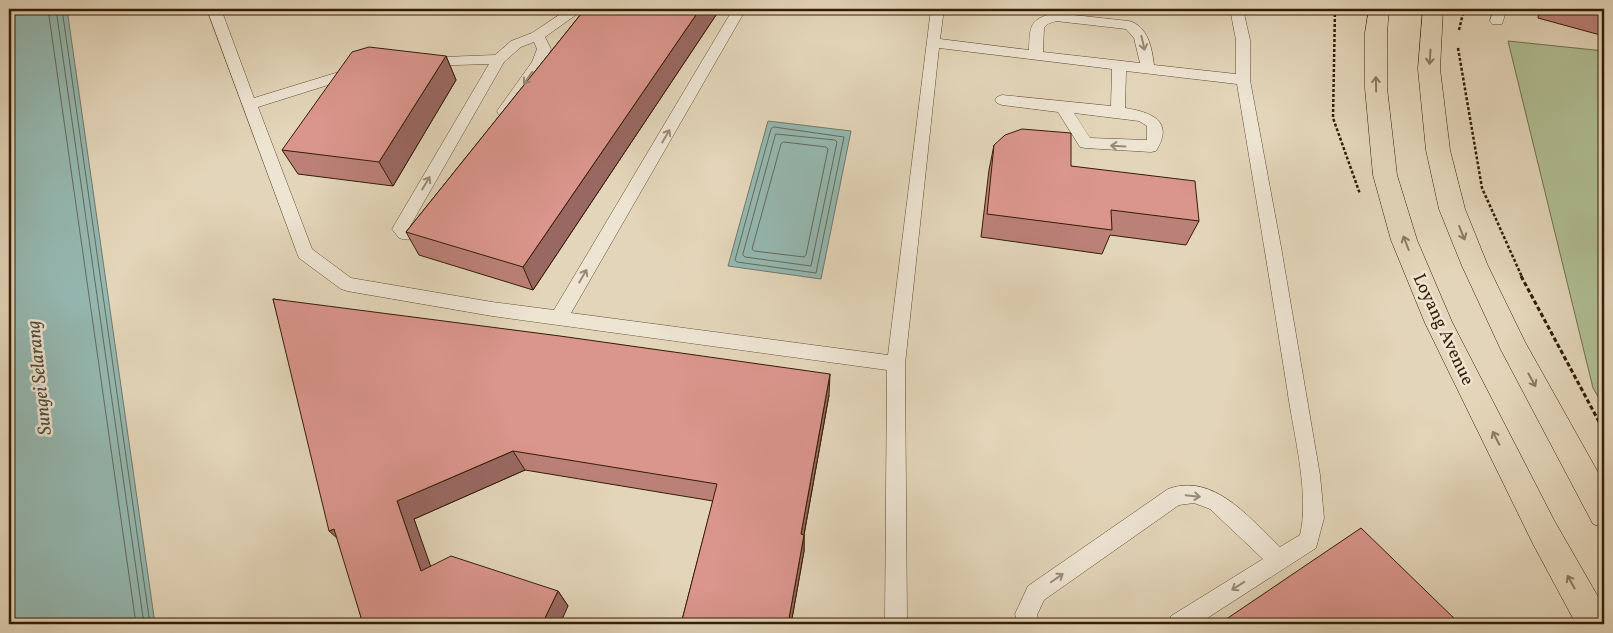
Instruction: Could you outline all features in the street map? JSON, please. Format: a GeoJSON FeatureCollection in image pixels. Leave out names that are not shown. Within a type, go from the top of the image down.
{"type":"FeatureCollection","features":[{"type":"Feature","properties":{"kind":"main road","name":"Loyang Avenue"},"geometry":{"type":"LineString","coordinates":[[1379,9],[1376,33],[1376,88],[1385,175],[1404,240],[1439,324],[1544,533],[1595,624]]}},
{"type":"Feature","properties":{"kind":"main road"},"geometry":{"type":"LineString","coordinates":[[1433,9],[1429,69],[1438,150],[1452,209],[1475,266],[1515,350],[1604,513]]}},
{"type":"Feature","properties":{"kind":"lane"},"geometry":{"type":"LineString","coordinates":[[214,9],[305,253],[347,284],[492,309],[896,364]]}},
{"type":"Feature","properties":{"kind":"lane"},"geometry":{"type":"LineString","coordinates":[[432,212],[417,232],[412,234],[402,232],[401,225],[499,59],[516,44],[536,36],[577,9]]}},
{"type":"Feature","properties":{"kind":"lane"},"geometry":{"type":"LineString","coordinates":[[559,318],[740,9]]}},
{"type":"Feature","properties":{"kind":"lane"},"geometry":{"type":"LineString","coordinates":[[896,624],[896,364],[937,9]]}},
{"type":"Feature","properties":{"kind":"lane"},"geometry":{"type":"LineString","coordinates":[[1179,624],[1309,541],[1314,518],[1310,475],[1274,247],[1243,80],[1243,40],[1237,9]]}},
{"type":"Feature","properties":{"kind":"lane"},"geometry":{"type":"LineString","coordinates":[[1036,56],[1038,27],[1043,21],[1055,17],[1130,25],[1138,29],[1141,35],[1148,69]]}},
{"type":"Feature","properties":{"kind":"lane"},"geometry":{"type":"LineString","coordinates":[[494,126],[539,63],[544,48],[536,36]]}},
{"type":"Feature","properties":{"kind":"lane"},"geometry":{"type":"LineString","coordinates":[[933,43],[1243,80]]}},
{"type":"Feature","properties":{"kind":"lane"},"geometry":{"type":"LineString","coordinates":[[407,61],[499,59]]}},
{"type":"Feature","properties":{"kind":"lane"},"geometry":{"type":"LineString","coordinates":[[1118,112],[1119,65]]}},
{"type":"Feature","properties":{"kind":"lane"},"geometry":{"type":"LineString","coordinates":[[250,104],[370,68]]}},
{"type":"Feature","properties":{"kind":"lane"},"geometry":{"type":"LineString","coordinates":[[1002,100],[1118,112],[1149,119],[1154,124],[1156,140],[1151,147],[1085,143],[1063,107]]}},
{"type":"Feature","properties":{"kind":"lane"},"geometry":{"type":"LineString","coordinates":[[1029,624],[1026,614],[1036,593],[1175,496],[1194,494],[1217,502],[1279,560]]}},
{"type":"Feature","properties":{"kind":"path"},"geometry":{"type":"LineString","coordinates":[[1458,33],[1464,9]]}},
{"type":"Feature","properties":{"kind":"path"},"geometry":{"type":"LineString","coordinates":[[1456,41],[1482,188],[1529,294],[1604,431]]}},
{"type":"Feature","properties":{"kind":"green space"},"geometry":{"type":"Polygon","coordinates":[[[1508,41],[1604,51],[1604,407],[1593,388],[1508,41]]]}},
{"type":"Feature","properties":{"kind":"water","name":"Sungei Selarang"},"geometry":{"type":"Polygon","coordinates":[[[9,9],[67,9],[155,624],[9,624],[9,9]]]}},
{"type":"Feature","properties":{"kind":"water"},"geometry":{"type":"Polygon","coordinates":[[[768,121],[851,131],[821,279],[728,266],[768,121]]]}},
{"type":"Feature","properties":{"kind":"building"},"geometry":{"type":"Polygon","coordinates":[[[585,9],[700,9],[523,267],[406,232],[585,9]]]}},
{"type":"Feature","properties":{"kind":"building"},"geometry":{"type":"Polygon","coordinates":[[[369,47],[446,56],[379,162],[282,150],[352,52],[369,47]]]}},
{"type":"Feature","properties":{"kind":"building"},"geometry":{"type":"Polygon","coordinates":[[[1022,129],[1071,133],[1071,166],[1195,181],[1199,221],[1111,210],[1112,230],[987,214],[994,145],[1005,135],[1022,129]]]}},
{"type":"Feature","properties":{"kind":"building"},"geometry":{"type":"Polygon","coordinates":[[[273,299],[560,336],[830,374],[801,534],[804,535],[788,624],[681,624],[717,484],[513,451],[397,501],[421,571],[451,556],[558,591],[542,624],[363,624],[334,529],[329,531],[273,299]]]}},
{"type":"Feature","properties":{"kind":"building"},"geometry":{"type":"Polygon","coordinates":[[[1361,528],[1460,624],[1219,624],[1361,528]]]}}]}
